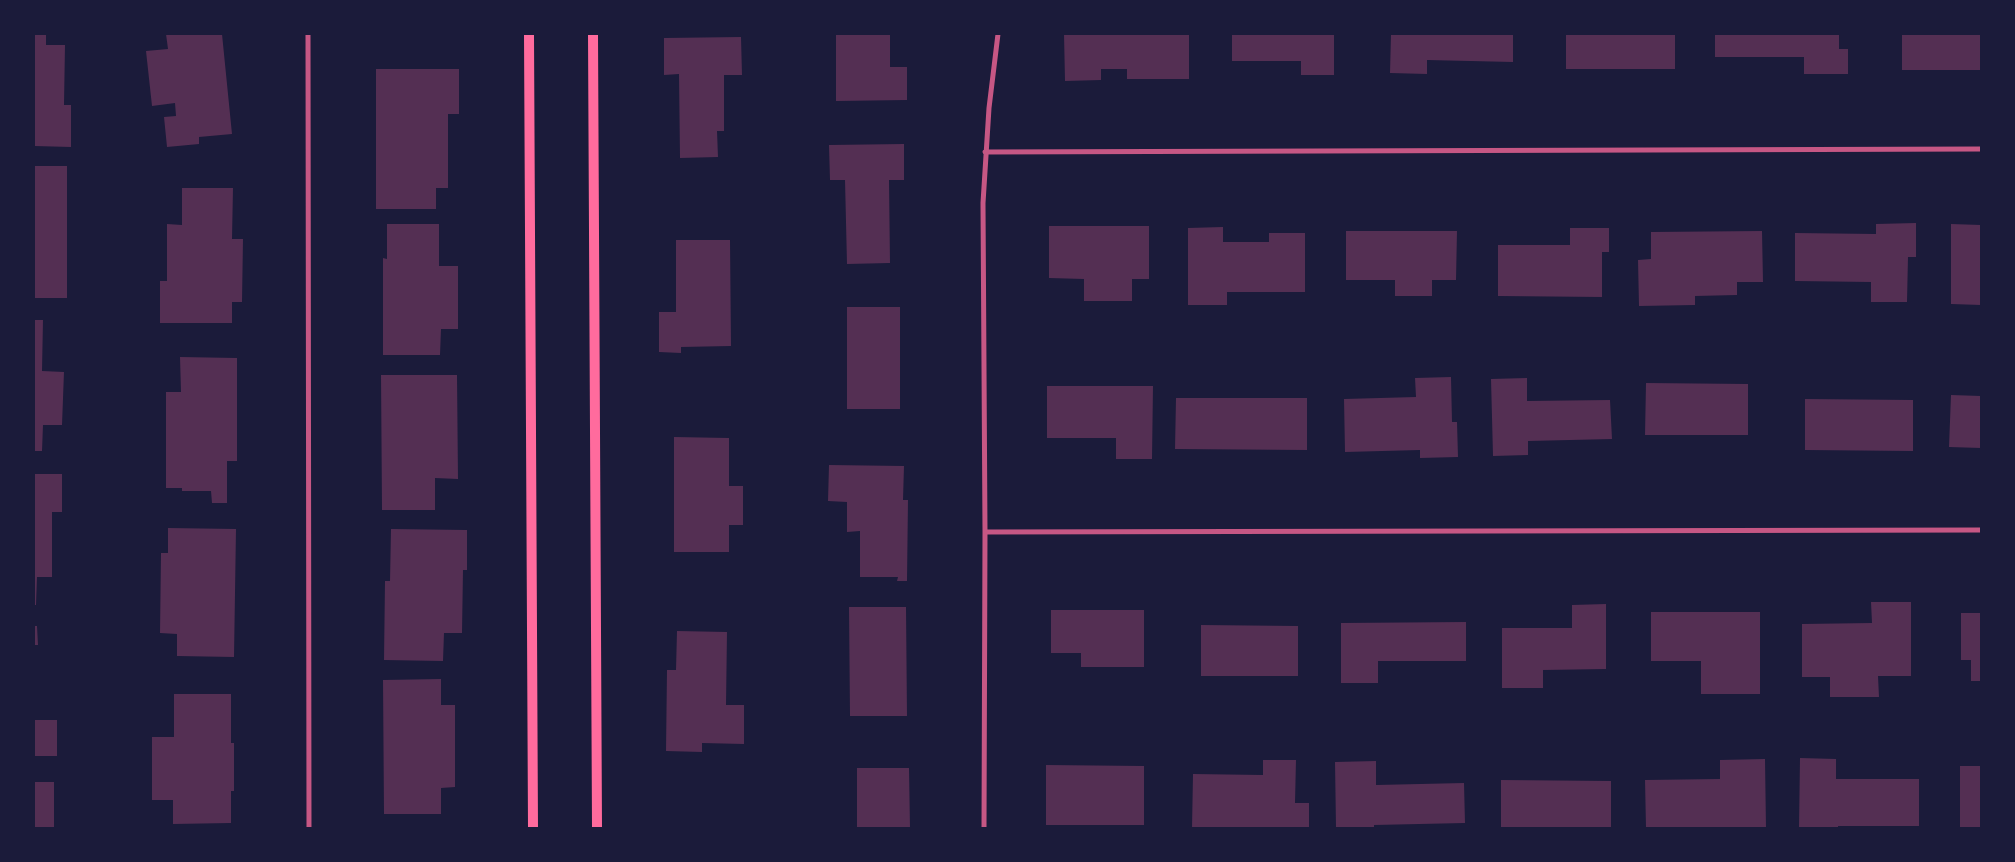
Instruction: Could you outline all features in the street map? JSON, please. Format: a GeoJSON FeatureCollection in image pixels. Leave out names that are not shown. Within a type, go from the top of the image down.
{"type":"FeatureCollection","features":[{"type":"Feature","properties":{"kind":"main road"},"geometry":{"type":"LineString","coordinates":[[529,34],[533,828]]}},
{"type":"Feature","properties":{"kind":"main road"},"geometry":{"type":"LineString","coordinates":[[594,34],[597,828]]}},
{"type":"Feature","properties":{"kind":"street"},"geometry":{"type":"LineString","coordinates":[[308,34],[310,98],[309,828]]}},
{"type":"Feature","properties":{"kind":"street"},"geometry":{"type":"LineString","coordinates":[[984,828],[985,532],[982,203],[985,152],[998,34]]}},
{"type":"Feature","properties":{"kind":"street"},"geometry":{"type":"LineString","coordinates":[[985,152],[1981,149]]}},
{"type":"Feature","properties":{"kind":"street"},"geometry":{"type":"LineString","coordinates":[[985,532],[1981,530]]}},
{"type":"Feature","properties":{"kind":"building"},"geometry":{"type":"Polygon","coordinates":[[[34,34],[46,34],[46,45],[65,45],[64,105],[71,105],[71,147],[34,146],[34,34]]]}},
{"type":"Feature","properties":{"kind":"building"},"geometry":{"type":"Polygon","coordinates":[[[166,34],[222,34],[232,134],[199,137],[199,144],[167,147],[164,117],[176,116],[175,103],[152,106],[146,51],[168,49],[166,34]]]}},
{"type":"Feature","properties":{"kind":"building"},"geometry":{"type":"Polygon","coordinates":[[[836,34],[890,34],[890,67],[907,67],[907,100],[836,101],[836,34]]]}},
{"type":"Feature","properties":{"kind":"building"},"geometry":{"type":"Polygon","coordinates":[[[1064,34],[1189,34],[1189,79],[1127,79],[1127,69],[1101,69],[1101,80],[1065,81],[1064,34]]]}},
{"type":"Feature","properties":{"kind":"building"},"geometry":{"type":"Polygon","coordinates":[[[1232,34],[1334,34],[1334,75],[1301,75],[1301,61],[1232,61],[1232,34]]]}},
{"type":"Feature","properties":{"kind":"building"},"geometry":{"type":"Polygon","coordinates":[[[1391,34],[1513,34],[1513,62],[1427,60],[1427,74],[1390,73],[1391,34]]]}},
{"type":"Feature","properties":{"kind":"building"},"geometry":{"type":"Polygon","coordinates":[[[1566,34],[1675,34],[1675,69],[1566,69],[1566,34]]]}},
{"type":"Feature","properties":{"kind":"building"},"geometry":{"type":"Polygon","coordinates":[[[1715,34],[1839,34],[1839,49],[1848,49],[1848,74],[1804,74],[1804,57],[1715,57],[1715,34]]]}},
{"type":"Feature","properties":{"kind":"building"},"geometry":{"type":"Polygon","coordinates":[[[1902,34],[1981,34],[1981,70],[1902,70],[1902,34]]]}},
{"type":"Feature","properties":{"kind":"building"},"geometry":{"type":"Polygon","coordinates":[[[741,37],[742,75],[724,75],[724,131],[717,131],[718,157],[680,158],[679,74],[664,75],[664,38],[741,37]]]}},
{"type":"Feature","properties":{"kind":"building"},"geometry":{"type":"Polygon","coordinates":[[[376,69],[459,69],[459,114],[448,114],[448,188],[436,188],[436,209],[376,209],[376,69]]]}},
{"type":"Feature","properties":{"kind":"building"},"geometry":{"type":"Polygon","coordinates":[[[904,144],[904,180],[889,180],[890,263],[847,264],[845,180],[830,180],[829,145],[904,144]]]}},
{"type":"Feature","properties":{"kind":"building"},"geometry":{"type":"Polygon","coordinates":[[[34,166],[67,166],[67,298],[34,298],[34,166]]]}},
{"type":"Feature","properties":{"kind":"building"},"geometry":{"type":"Polygon","coordinates":[[[182,188],[233,188],[232,239],[243,239],[242,302],[232,302],[232,323],[160,323],[160,281],[167,281],[167,224],[182,225],[182,188]]]}},
{"type":"Feature","properties":{"kind":"building"},"geometry":{"type":"Polygon","coordinates":[[[1916,223],[1916,257],[1908,257],[1907,302],[1871,302],[1871,282],[1795,281],[1795,233],[1876,234],[1876,224],[1916,223]]]}},
{"type":"Feature","properties":{"kind":"building"},"geometry":{"type":"Polygon","coordinates":[[[387,224],[439,224],[439,266],[458,266],[458,329],[441,329],[440,355],[383,355],[383,258],[387,259],[387,224]]]}},
{"type":"Feature","properties":{"kind":"building"},"geometry":{"type":"Polygon","coordinates":[[[1951,224],[1981,225],[1981,305],[1951,304],[1951,224]]]}},
{"type":"Feature","properties":{"kind":"building"},"geometry":{"type":"Polygon","coordinates":[[[1049,226],[1149,226],[1149,279],[1132,279],[1132,301],[1084,301],[1084,279],[1049,278],[1049,226]]]}},
{"type":"Feature","properties":{"kind":"building"},"geometry":{"type":"Polygon","coordinates":[[[1223,227],[1223,242],[1269,242],[1269,233],[1305,233],[1305,292],[1227,292],[1227,305],[1188,305],[1188,228],[1223,227]]]}},
{"type":"Feature","properties":{"kind":"building"},"geometry":{"type":"Polygon","coordinates":[[[1570,228],[1609,228],[1609,252],[1602,252],[1602,297],[1498,296],[1498,245],[1570,245],[1570,228]]]}},
{"type":"Feature","properties":{"kind":"building"},"geometry":{"type":"Polygon","coordinates":[[[1346,231],[1457,231],[1456,280],[1432,280],[1432,296],[1395,296],[1395,280],[1346,280],[1346,231]]]}},
{"type":"Feature","properties":{"kind":"building"},"geometry":{"type":"Polygon","coordinates":[[[1762,231],[1763,282],[1737,282],[1737,295],[1695,296],[1695,305],[1639,306],[1638,260],[1651,259],[1651,232],[1762,231]]]}},
{"type":"Feature","properties":{"kind":"building"},"geometry":{"type":"Polygon","coordinates":[[[676,240],[730,240],[731,346],[681,347],[681,353],[659,352],[659,312],[676,312],[676,240]]]}},
{"type":"Feature","properties":{"kind":"building"},"geometry":{"type":"Polygon","coordinates":[[[847,307],[900,307],[900,409],[847,409],[847,307]]]}},
{"type":"Feature","properties":{"kind":"building"},"geometry":{"type":"Polygon","coordinates":[[[34,320],[43,320],[42,371],[64,372],[62,425],[43,425],[42,451],[34,451],[34,320]]]}},
{"type":"Feature","properties":{"kind":"building"},"geometry":{"type":"Polygon","coordinates":[[[180,357],[237,358],[237,461],[227,461],[227,503],[212,503],[211,491],[182,491],[182,488],[166,488],[166,392],[181,392],[180,357]]]}},
{"type":"Feature","properties":{"kind":"building"},"geometry":{"type":"Polygon","coordinates":[[[381,375],[457,375],[458,479],[435,478],[435,510],[382,510],[381,375]]]}},
{"type":"Feature","properties":{"kind":"building"},"geometry":{"type":"Polygon","coordinates":[[[1451,377],[1452,422],[1457,422],[1458,457],[1420,458],[1420,450],[1345,452],[1344,399],[1416,397],[1415,378],[1451,377]]]}},
{"type":"Feature","properties":{"kind":"building"},"geometry":{"type":"Polygon","coordinates":[[[1527,378],[1527,401],[1610,400],[1612,439],[1528,441],[1528,455],[1493,456],[1491,379],[1527,378]]]}},
{"type":"Feature","properties":{"kind":"building"},"geometry":{"type":"Polygon","coordinates":[[[1646,383],[1748,384],[1748,435],[1645,435],[1646,383]]]}},
{"type":"Feature","properties":{"kind":"building"},"geometry":{"type":"Polygon","coordinates":[[[1047,386],[1153,386],[1152,459],[1116,459],[1116,438],[1047,438],[1047,386]]]}},
{"type":"Feature","properties":{"kind":"building"},"geometry":{"type":"Polygon","coordinates":[[[1951,395],[1981,396],[1981,448],[1949,447],[1951,395]]]}},
{"type":"Feature","properties":{"kind":"building"},"geometry":{"type":"Polygon","coordinates":[[[1176,398],[1307,398],[1307,450],[1175,449],[1176,398]]]}},
{"type":"Feature","properties":{"kind":"building"},"geometry":{"type":"Polygon","coordinates":[[[1805,399],[1913,400],[1913,451],[1805,450],[1805,399]]]}},
{"type":"Feature","properties":{"kind":"building"},"geometry":{"type":"Polygon","coordinates":[[[674,437],[729,438],[729,486],[743,486],[743,525],[729,525],[729,552],[674,552],[674,437]]]}},
{"type":"Feature","properties":{"kind":"building"},"geometry":{"type":"Polygon","coordinates":[[[829,465],[904,466],[903,500],[908,500],[907,581],[897,581],[898,577],[860,577],[860,531],[847,532],[847,502],[828,501],[829,465]]]}},
{"type":"Feature","properties":{"kind":"building"},"geometry":{"type":"Polygon","coordinates":[[[34,474],[62,474],[62,512],[52,512],[52,577],[37,577],[36,605],[34,605],[34,474]]]}},
{"type":"Feature","properties":{"kind":"building"},"geometry":{"type":"Polygon","coordinates":[[[168,528],[236,529],[234,657],[177,656],[177,634],[160,633],[161,553],[168,553],[168,528]]]}},
{"type":"Feature","properties":{"kind":"building"},"geometry":{"type":"Polygon","coordinates":[[[391,529],[467,530],[467,570],[463,570],[462,633],[444,633],[443,661],[384,660],[385,581],[390,581],[391,529]]]}},
{"type":"Feature","properties":{"kind":"building"},"geometry":{"type":"Polygon","coordinates":[[[1871,602],[1911,602],[1911,676],[1878,676],[1879,697],[1830,697],[1830,677],[1802,677],[1802,624],[1872,623],[1871,602]]]}},
{"type":"Feature","properties":{"kind":"building"},"geometry":{"type":"Polygon","coordinates":[[[1606,604],[1606,669],[1543,670],[1543,688],[1502,688],[1502,628],[1572,628],[1572,605],[1606,604]]]}},
{"type":"Feature","properties":{"kind":"building"},"geometry":{"type":"Polygon","coordinates":[[[849,607],[906,607],[907,716],[850,716],[849,607]]]}},
{"type":"Feature","properties":{"kind":"building"},"geometry":{"type":"Polygon","coordinates":[[[1051,610],[1144,610],[1144,667],[1081,667],[1081,653],[1051,653],[1051,610]]]}},
{"type":"Feature","properties":{"kind":"building"},"geometry":{"type":"Polygon","coordinates":[[[1651,612],[1760,612],[1760,694],[1701,694],[1701,661],[1651,661],[1651,612]]]}},
{"type":"Feature","properties":{"kind":"building"},"geometry":{"type":"Polygon","coordinates":[[[1961,613],[1981,613],[1981,681],[1971,681],[1971,660],[1961,660],[1961,613]]]}},
{"type":"Feature","properties":{"kind":"building"},"geometry":{"type":"Polygon","coordinates":[[[1466,622],[1466,661],[1378,661],[1378,683],[1341,683],[1341,623],[1466,622]]]}},
{"type":"Feature","properties":{"kind":"building"},"geometry":{"type":"Polygon","coordinates":[[[1201,625],[1298,626],[1298,676],[1201,676],[1201,625]]]}},
{"type":"Feature","properties":{"kind":"building"},"geometry":{"type":"Polygon","coordinates":[[[34,626],[37,626],[38,645],[34,645],[34,626]]]}},
{"type":"Feature","properties":{"kind":"building"},"geometry":{"type":"Polygon","coordinates":[[[677,631],[727,632],[726,705],[744,705],[744,744],[702,743],[702,752],[666,751],[667,670],[676,670],[677,631]]]}},
{"type":"Feature","properties":{"kind":"building"},"geometry":{"type":"Polygon","coordinates":[[[441,679],[441,705],[455,705],[455,787],[441,788],[441,814],[384,814],[383,680],[441,679]]]}},
{"type":"Feature","properties":{"kind":"building"},"geometry":{"type":"Polygon","coordinates":[[[174,694],[231,694],[231,743],[234,743],[234,791],[231,791],[231,823],[173,824],[173,800],[152,800],[152,737],[174,737],[174,694]]]}},
{"type":"Feature","properties":{"kind":"building"},"geometry":{"type":"Polygon","coordinates":[[[34,720],[57,720],[57,756],[34,756],[34,720]]]}},
{"type":"Feature","properties":{"kind":"building"},"geometry":{"type":"Polygon","coordinates":[[[1800,758],[1836,759],[1836,779],[1919,779],[1919,826],[1799,828],[1800,758]]]}},
{"type":"Feature","properties":{"kind":"building"},"geometry":{"type":"Polygon","coordinates":[[[1765,759],[1766,828],[1646,828],[1645,780],[1720,779],[1720,760],[1765,759]]]}},
{"type":"Feature","properties":{"kind":"building"},"geometry":{"type":"Polygon","coordinates":[[[1263,760],[1296,760],[1295,803],[1309,803],[1309,828],[1192,828],[1193,774],[1263,775],[1263,760]]]}},
{"type":"Feature","properties":{"kind":"building"},"geometry":{"type":"Polygon","coordinates":[[[1376,761],[1376,785],[1464,783],[1465,823],[1374,825],[1374,828],[1336,828],[1335,762],[1376,761]]]}},
{"type":"Feature","properties":{"kind":"building"},"geometry":{"type":"Polygon","coordinates":[[[1046,765],[1144,766],[1144,825],[1046,825],[1046,765]]]}},
{"type":"Feature","properties":{"kind":"building"},"geometry":{"type":"Polygon","coordinates":[[[1960,766],[1981,766],[1981,828],[1960,828],[1960,766]]]}},
{"type":"Feature","properties":{"kind":"building"},"geometry":{"type":"Polygon","coordinates":[[[857,768],[909,768],[910,828],[857,828],[857,768]]]}},
{"type":"Feature","properties":{"kind":"building"},"geometry":{"type":"Polygon","coordinates":[[[1501,780],[1611,781],[1611,828],[1501,828],[1501,780]]]}},
{"type":"Feature","properties":{"kind":"building"},"geometry":{"type":"Polygon","coordinates":[[[34,782],[54,782],[54,828],[34,828],[34,782]]]}}]}
